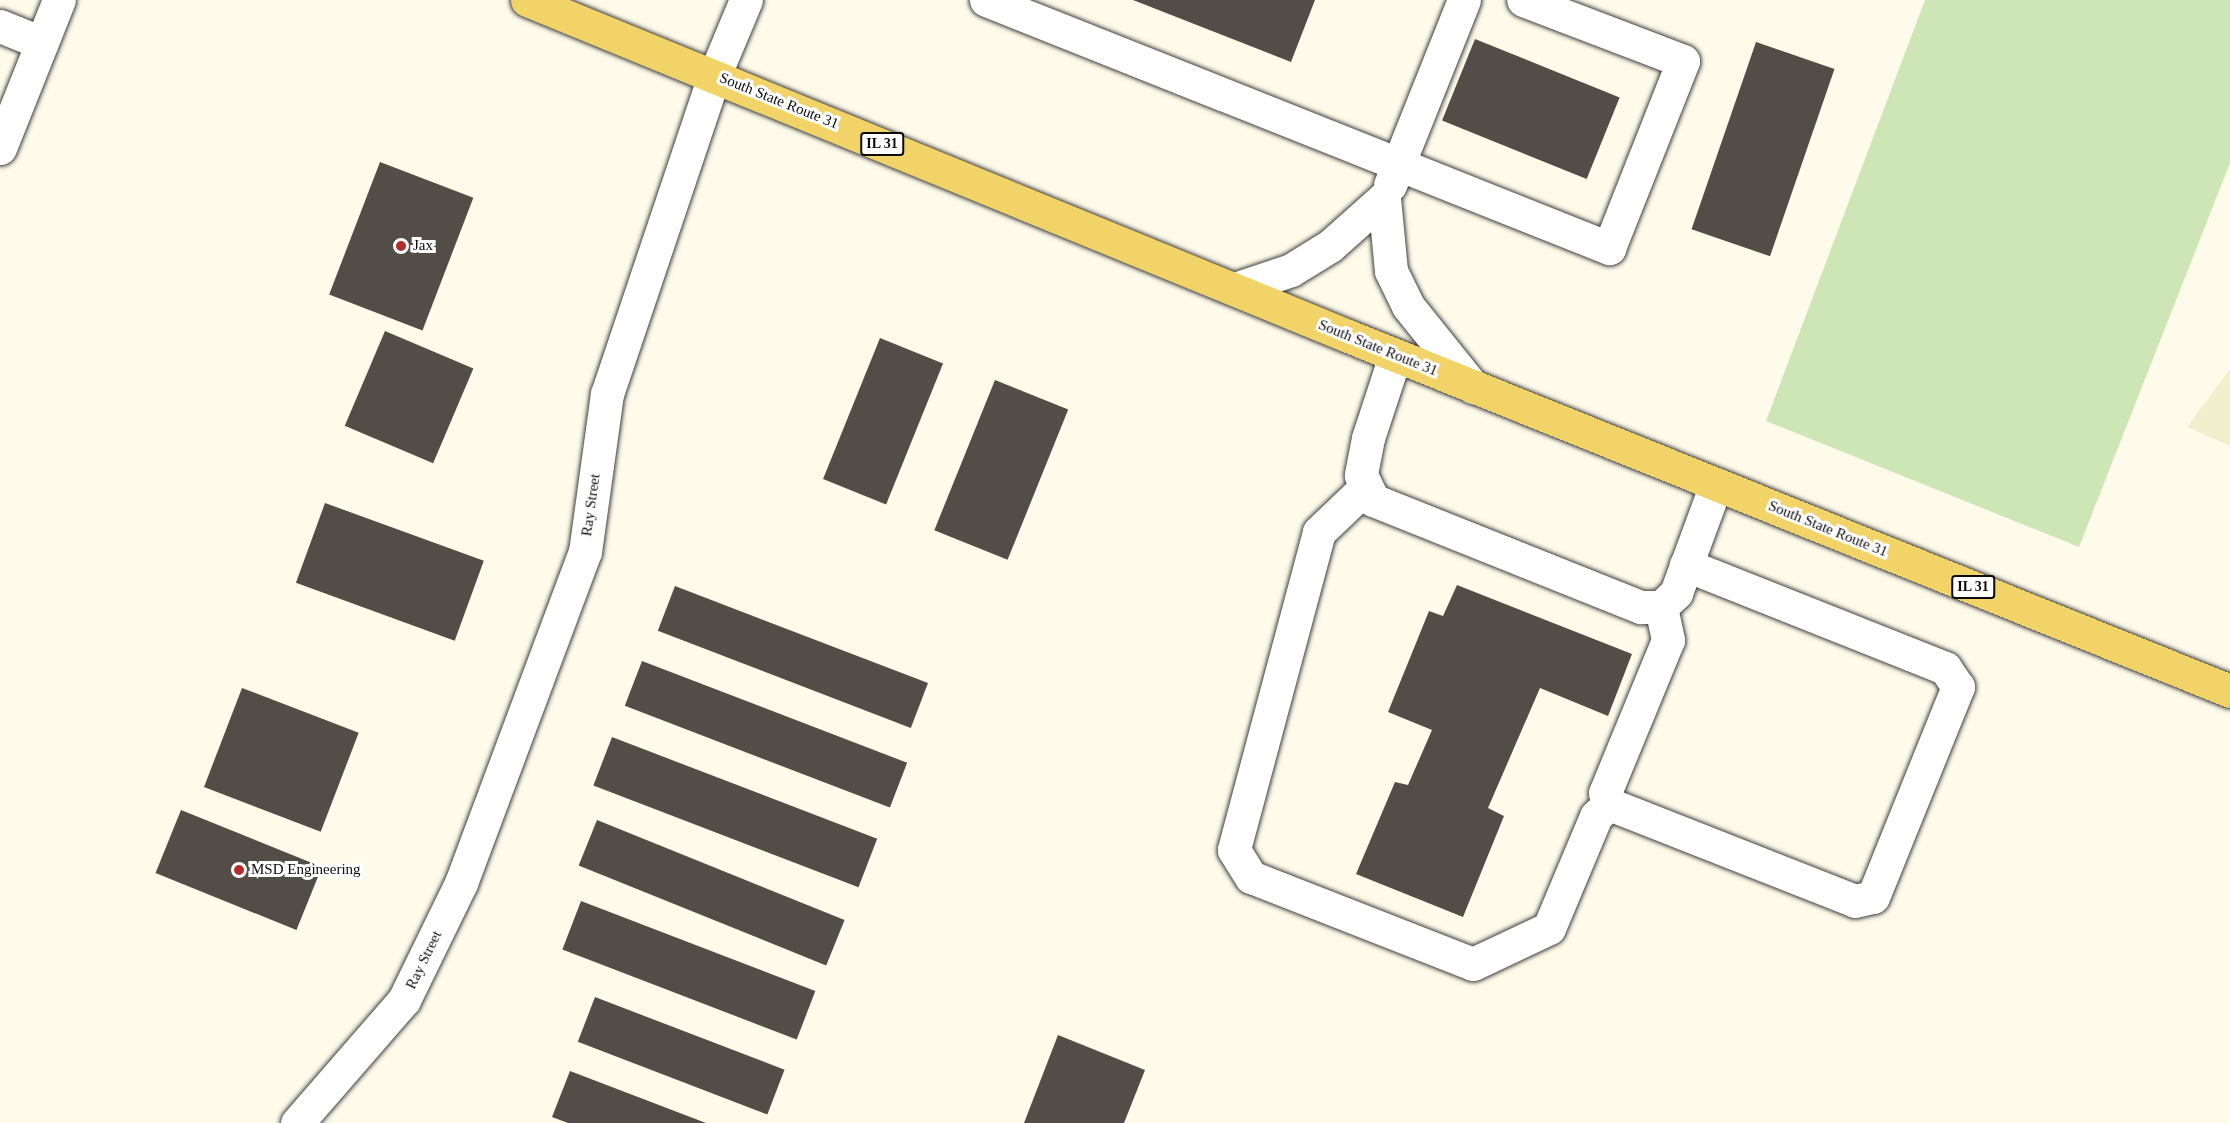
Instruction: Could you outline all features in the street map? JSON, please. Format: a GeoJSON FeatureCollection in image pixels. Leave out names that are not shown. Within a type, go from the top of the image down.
{"type":"FeatureCollection","features":[{"type":"Feature","properties":{"kind":"main road","name":"South State Route 31"},"geometry":{"type":"LineString","coordinates":[[528,0],[715,74],[1395,356],[2230,690]]}},
{"type":"Feature","properties":{"kind":"street"},"geometry":{"type":"LineString","coordinates":[[0,148],[59,0]]}},
{"type":"Feature","properties":{"kind":"street","name":"Ray Street"},"geometry":{"type":"LineString","coordinates":[[297,1123],[404,1000],[461,884],[581,562],[607,394],[715,74],[746,0]]}},
{"type":"Feature","properties":{"kind":"street"},"geometry":{"type":"LineString","coordinates":[[986,0],[1609,248],[1683,61],[1523,0]]}},
{"type":"Feature","properties":{"kind":"street"},"geometry":{"type":"LineString","coordinates":[[1235,290],[1291,270],[1330,246],[1384,198],[1464,0]]}},
{"type":"Feature","properties":{"kind":"street"},"geometry":{"type":"LineString","coordinates":[[0,26],[42,43]]}},
{"type":"Feature","properties":{"kind":"street"},"geometry":{"type":"LineString","coordinates":[[1384,198],[1391,271],[1408,306],[1473,387]]}},
{"type":"Feature","properties":{"kind":"street"},"geometry":{"type":"LineString","coordinates":[[1395,356],[1368,438],[1361,475],[1365,488],[1373,500],[1384,505],[1641,607],[1661,607],[1676,593],[1716,484]]}},
{"type":"Feature","properties":{"kind":"street"},"geometry":{"type":"LineString","coordinates":[[1365,488],[1318,532],[1234,850],[1251,877],[1473,964],[1549,928],[1596,816],[1609,804]]}},
{"type":"Feature","properties":{"kind":"street"},"geometry":{"type":"LineString","coordinates":[[1661,607],[1668,640],[1605,793],[1609,804],[1855,901],[1873,897],[1958,687],[1945,668],[1686,565]]}},
{"type":"Feature","properties":{"kind":"shaded area"},"geometry":{"type":"Polygon","coordinates":[[[2230,369],[2230,446],[2187,427],[2230,369]]]}},
{"type":"Feature","properties":{"kind":"green space"},"geometry":{"type":"Polygon","coordinates":[[[1925,0],[2230,0],[2230,163],[2079,547],[1766,421],[1925,0]]]}},
{"type":"Feature","properties":{"kind":"building"},"geometry":{"type":"Polygon","coordinates":[[[1133,0],[1315,0],[1291,62],[1133,0]]]}},
{"type":"Feature","properties":{"kind":"building"},"geometry":{"type":"Polygon","coordinates":[[[1475,39],[1620,97],[1587,179],[1442,121],[1475,39]]]}},
{"type":"Feature","properties":{"kind":"building"},"geometry":{"type":"Polygon","coordinates":[[[1756,42],[1834,69],[1770,256],[1692,229],[1756,42]]]}},
{"type":"Feature","properties":{"kind":"building","name":"Jax"},"geometry":{"type":"Polygon","coordinates":[[[380,162],[473,198],[422,330],[329,295],[380,162]]]}},
{"type":"Feature","properties":{"kind":"building"},"geometry":{"type":"Polygon","coordinates":[[[385,331],[473,369],[433,463],[345,426],[385,331]]]}},
{"type":"Feature","properties":{"kind":"building"},"geometry":{"type":"Polygon","coordinates":[[[880,338],[943,363],[886,504],[823,479],[880,338]]]}},
{"type":"Feature","properties":{"kind":"building"},"geometry":{"type":"Polygon","coordinates":[[[995,380],[1068,410],[1008,560],[934,530],[995,380]]]}},
{"type":"Feature","properties":{"kind":"building"},"geometry":{"type":"Polygon","coordinates":[[[325,503],[484,561],[455,641],[296,583],[325,503]]]}},
{"type":"Feature","properties":{"kind":"building"},"geometry":{"type":"Polygon","coordinates":[[[1457,585],[1632,654],[1608,716],[1540,688],[1488,808],[1504,816],[1463,917],[1356,874],[1395,782],[1408,785],[1432,730],[1388,712],[1429,611],[1443,616],[1457,585]]]}},
{"type":"Feature","properties":{"kind":"building"},"geometry":{"type":"Polygon","coordinates":[[[675,586],[928,683],[911,728],[658,631],[675,586]]]}},
{"type":"Feature","properties":{"kind":"building"},"geometry":{"type":"Polygon","coordinates":[[[642,661],[907,763],[890,808],[625,706],[642,661]]]}},
{"type":"Feature","properties":{"kind":"building"},"geometry":{"type":"Polygon","coordinates":[[[242,688],[359,733],[321,832],[204,787],[242,688]]]}},
{"type":"Feature","properties":{"kind":"building"},"geometry":{"type":"Polygon","coordinates":[[[612,737],[877,839],[859,887],[593,786],[612,737]]]}},
{"type":"Feature","properties":{"kind":"building","name":"MSD Engineering"},"geometry":{"type":"Polygon","coordinates":[[[181,810],[322,867],[296,930],[156,873],[181,810]]]}},
{"type":"Feature","properties":{"kind":"building"},"geometry":{"type":"Polygon","coordinates":[[[597,820],[845,920],[826,965],[579,865],[597,820]]]}},
{"type":"Feature","properties":{"kind":"building"},"geometry":{"type":"Polygon","coordinates":[[[581,901],[815,991],[797,1039],[562,950],[581,901]]]}},
{"type":"Feature","properties":{"kind":"building"},"geometry":{"type":"Polygon","coordinates":[[[595,997],[785,1070],[767,1115],[578,1042],[595,997]]]}},
{"type":"Feature","properties":{"kind":"building"},"geometry":{"type":"Polygon","coordinates":[[[1058,1035],[1145,1070],[1124,1123],[1024,1123],[1058,1035]]]}},
{"type":"Feature","properties":{"kind":"building"},"geometry":{"type":"Polygon","coordinates":[[[570,1071],[706,1123],[568,1123],[552,1117],[570,1071]]]}},
{"type":"Feature","properties":{"kind":"place","name":"Jax"},"geometry":{"type":"Point","coordinates":[401,246]}},
{"type":"Feature","properties":{"kind":"place","name":"MSD Engineering"},"geometry":{"type":"Point","coordinates":[239,870]}}]}
